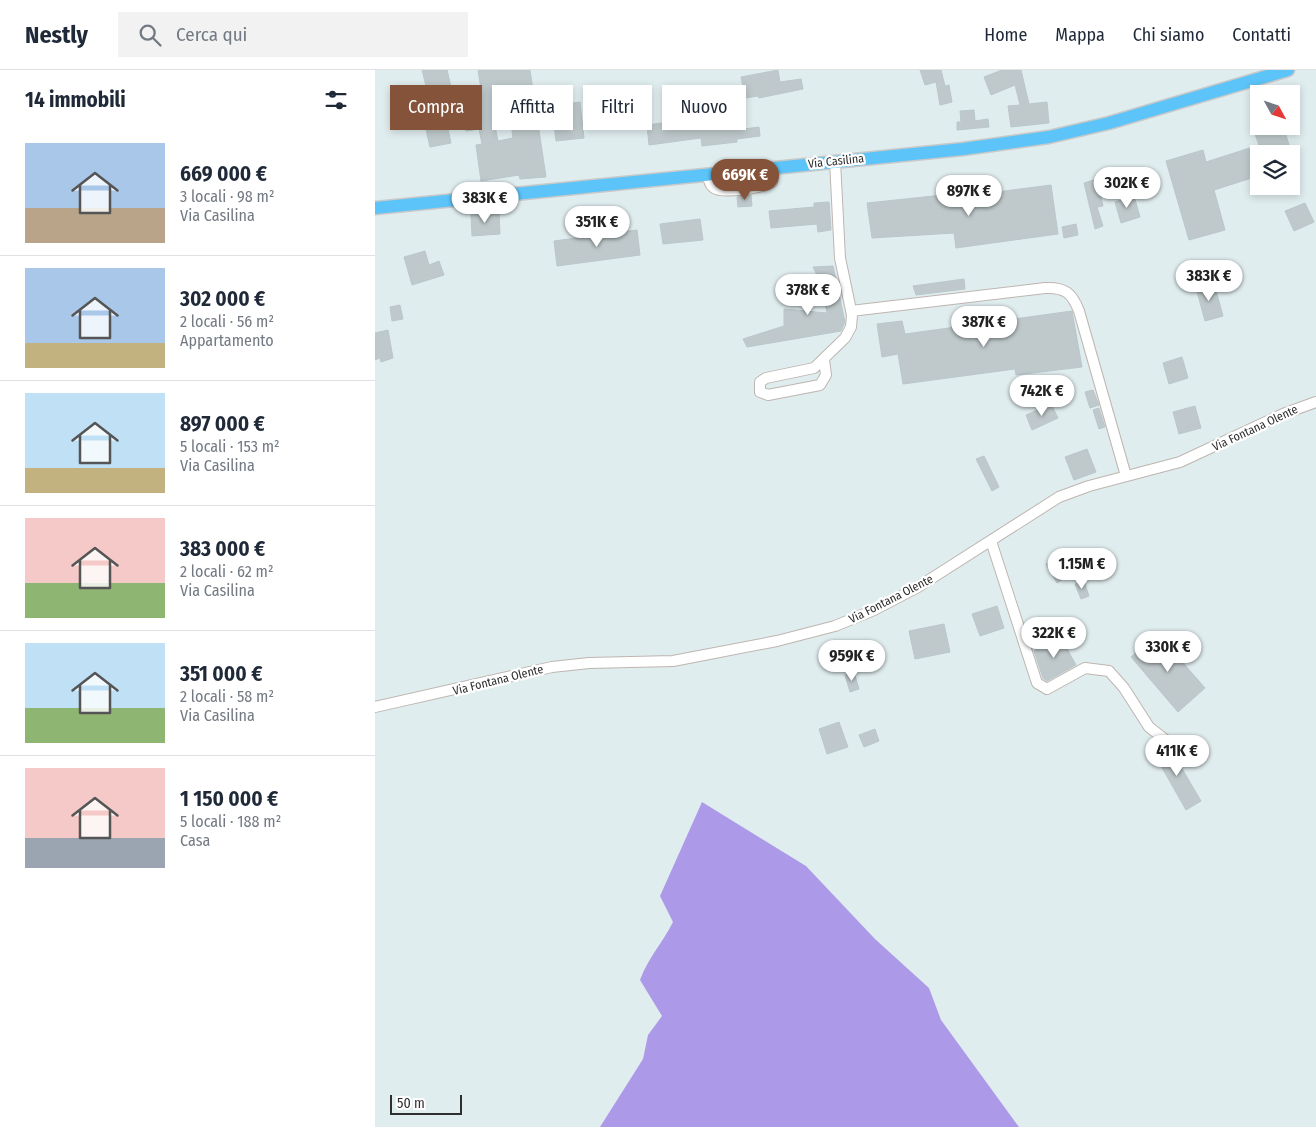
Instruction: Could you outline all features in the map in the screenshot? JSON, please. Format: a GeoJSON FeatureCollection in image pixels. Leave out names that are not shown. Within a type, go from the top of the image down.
{"type":"FeatureCollection","features":[{"type":"Feature","properties":{"kind":"main road","name":"Via Casilina"},"geometry":{"type":"LineString","coordinates":[[375,208],[963,148],[1049,137],[1133,117],[1262,74],[1288,70]]}},
{"type":"Feature","properties":{"kind":"street"},"geometry":{"type":"LineString","coordinates":[[824,360],[826,376],[820,385],[768,396],[760,392],[759,385],[762,380],[808,371],[824,360],[850,330],[851,311],[840,258],[835,161]]}},
{"type":"Feature","properties":{"kind":"street"},"geometry":{"type":"LineString","coordinates":[[707,174],[711,185],[718,190],[760,188],[772,182],[775,167]]}},
{"type":"Feature","properties":{"kind":"street"},"geometry":{"type":"LineString","coordinates":[[851,311],[1045,288],[1058,288],[1067,291],[1072,295],[1079,311],[1126,476]]}},
{"type":"Feature","properties":{"kind":"street","name":"Via Fontana Olente"},"geometry":{"type":"LineString","coordinates":[[375,706],[551,667],[589,663],[666,662],[813,632],[852,620],[886,604],[939,574],[1059,497],[1083,488],[1188,459],[1283,414],[1316,402]]}},
{"type":"Feature","properties":{"kind":"street"},"geometry":{"type":"LineString","coordinates":[[991,541],[1037,683],[1047,689],[1085,668],[1109,671],[1124,688],[1149,727],[1181,752]]}},
{"type":"Feature","properties":{"kind":"shaded area"},"geometry":{"type":"Polygon","coordinates":[[[702,802],[806,866],[875,939],[929,988],[941,1020],[1019,1127],[600,1127],[643,1059],[648,1035],[662,1016],[640,980],[647,964],[673,922],[660,896],[702,802]]]}},
{"type":"Feature","properties":{"kind":"building"},"geometry":{"type":"Polygon","coordinates":[[[422,70],[447,70],[451,85],[426,85],[422,70]]]}},
{"type":"Feature","properties":{"kind":"building"},"geometry":{"type":"Polygon","coordinates":[[[478,70],[530,70],[532,85],[492,85],[492,130],[496,130],[498,141],[513,138],[512,130],[539,130],[546,177],[520,179],[519,175],[481,181],[476,145],[482,144],[479,130],[482,130],[482,85],[480,85],[478,70]]]}},
{"type":"Feature","properties":{"kind":"building"},"geometry":{"type":"Polygon","coordinates":[[[778,70],[780,82],[801,79],[803,89],[759,98],[758,96],[746,98],[746,85],[743,85],[741,77],[778,70]]]}},
{"type":"Feature","properties":{"kind":"building"},"geometry":{"type":"Polygon","coordinates":[[[920,70],[941,70],[945,86],[949,85],[952,102],[940,105],[936,82],[925,85],[920,70]]]}},
{"type":"Feature","properties":{"kind":"building"},"geometry":{"type":"Polygon","coordinates":[[[1002,70],[1021,70],[1029,104],[1047,102],[1049,123],[1011,127],[1008,106],[1020,105],[1015,85],[991,95],[984,77],[1002,70]]]}},
{"type":"Feature","properties":{"kind":"building"},"geometry":{"type":"Polygon","coordinates":[[[580,102],[584,138],[556,141],[555,130],[573,130],[573,103],[580,102]]]}},
{"type":"Feature","properties":{"kind":"building"},"geometry":{"type":"Polygon","coordinates":[[[974,110],[975,121],[988,119],[989,127],[957,130],[957,122],[961,122],[960,111],[974,110]]]}},
{"type":"Feature","properties":{"kind":"building"},"geometry":{"type":"Polygon","coordinates":[[[662,123],[662,130],[746,130],[759,127],[760,136],[737,139],[737,142],[702,146],[701,138],[649,145],[648,130],[652,130],[652,124],[662,123]]]}},
{"type":"Feature","properties":{"kind":"building"},"geometry":{"type":"Polygon","coordinates":[[[426,130],[448,130],[451,143],[430,147],[426,130]]]}},
{"type":"Feature","properties":{"kind":"building"},"geometry":{"type":"Polygon","coordinates":[[[1255,135],[1286,135],[1289,145],[1259,145],[1255,135]]]}},
{"type":"Feature","properties":{"kind":"building"},"geometry":{"type":"Polygon","coordinates":[[[1250,148],[1250,179],[1214,190],[1225,230],[1189,240],[1166,161],[1203,150],[1206,162],[1250,148]]]}},
{"type":"Feature","properties":{"kind":"building"},"geometry":{"type":"Polygon","coordinates":[[[1097,179],[1103,206],[1097,207],[1103,226],[1095,229],[1084,183],[1097,179]]]}},
{"type":"Feature","properties":{"kind":"building"},"geometry":{"type":"Polygon","coordinates":[[[1051,185],[1058,234],[956,248],[954,233],[872,238],[867,203],[943,195],[943,199],[1051,185]]]}},
{"type":"Feature","properties":{"kind":"building"},"geometry":{"type":"Polygon","coordinates":[[[751,195],[752,206],[738,207],[737,197],[751,195]]]}},
{"type":"Feature","properties":{"kind":"building"},"geometry":{"type":"Polygon","coordinates":[[[1134,196],[1140,217],[1121,223],[1115,202],[1134,196]]]}},
{"type":"Feature","properties":{"kind":"building"},"geometry":{"type":"Polygon","coordinates":[[[829,202],[831,230],[818,232],[817,224],[771,228],[769,211],[814,207],[814,203],[829,202]]]}},
{"type":"Feature","properties":{"kind":"building"},"geometry":{"type":"Polygon","coordinates":[[[1305,203],[1314,222],[1294,231],[1285,211],[1305,203]]]}},
{"type":"Feature","properties":{"kind":"building"},"geometry":{"type":"Polygon","coordinates":[[[499,213],[500,234],[472,236],[471,215],[499,213]]]}},
{"type":"Feature","properties":{"kind":"building"},"geometry":{"type":"Polygon","coordinates":[[[700,219],[703,240],[663,244],[660,224],[700,219]]]}},
{"type":"Feature","properties":{"kind":"building"},"geometry":{"type":"Polygon","coordinates":[[[1076,224],[1078,235],[1064,238],[1062,227],[1076,224]]]}},
{"type":"Feature","properties":{"kind":"building"},"geometry":{"type":"Polygon","coordinates":[[[637,230],[640,255],[557,266],[554,241],[637,230]]]}},
{"type":"Feature","properties":{"kind":"building"},"geometry":{"type":"Polygon","coordinates":[[[425,251],[429,265],[439,261],[444,275],[412,285],[404,257],[425,251]]]}},
{"type":"Feature","properties":{"kind":"building"},"geometry":{"type":"Polygon","coordinates":[[[833,266],[845,322],[841,331],[747,347],[743,339],[784,326],[784,309],[827,313],[822,285],[813,267],[833,266]]]}},
{"type":"Feature","properties":{"kind":"building"},"geometry":{"type":"Polygon","coordinates":[[[964,279],[965,289],[916,295],[913,286],[964,279]]]}},
{"type":"Feature","properties":{"kind":"building"},"geometry":{"type":"Polygon","coordinates":[[[1214,283],[1223,316],[1205,321],[1196,288],[1214,283]]]}},
{"type":"Feature","properties":{"kind":"building"},"geometry":{"type":"Polygon","coordinates":[[[400,305],[403,319],[392,321],[390,307],[400,305]]]}},
{"type":"Feature","properties":{"kind":"building"},"geometry":{"type":"Polygon","coordinates":[[[1072,311],[1082,367],[1016,375],[1015,369],[903,384],[898,354],[882,357],[877,324],[902,321],[905,334],[1072,311]]]}},
{"type":"Feature","properties":{"kind":"building"},"geometry":{"type":"Polygon","coordinates":[[[388,330],[393,358],[381,362],[380,358],[375,360],[375,333],[388,330]]]}},
{"type":"Feature","properties":{"kind":"building"},"geometry":{"type":"Polygon","coordinates":[[[1182,357],[1188,378],[1169,384],[1163,363],[1182,357]]]}},
{"type":"Feature","properties":{"kind":"building"},"geometry":{"type":"Polygon","coordinates":[[[1093,390],[1099,405],[1090,408],[1085,392],[1093,390]]]}},
{"type":"Feature","properties":{"kind":"building"},"geometry":{"type":"Polygon","coordinates":[[[1051,404],[1058,418],[1032,430],[1026,415],[1051,404]]]}},
{"type":"Feature","properties":{"kind":"building"},"geometry":{"type":"Polygon","coordinates":[[[1195,406],[1201,428],[1179,434],[1173,412],[1195,406]]]}},
{"type":"Feature","properties":{"kind":"building"},"geometry":{"type":"Polygon","coordinates":[[[1099,408],[1105,427],[1099,429],[1093,410],[1099,408]]]}},
{"type":"Feature","properties":{"kind":"building"},"geometry":{"type":"Polygon","coordinates":[[[1087,449],[1096,472],[1074,480],[1065,457],[1087,449]]]}},
{"type":"Feature","properties":{"kind":"building"},"geometry":{"type":"Polygon","coordinates":[[[984,456],[999,487],[992,491],[976,459],[984,456]]]}},
{"type":"Feature","properties":{"kind":"building"},"geometry":{"type":"Polygon","coordinates":[[[1062,554],[1073,573],[1057,583],[1046,564],[1062,554]]]}},
{"type":"Feature","properties":{"kind":"building"},"geometry":{"type":"Polygon","coordinates":[[[1084,581],[1089,596],[1081,599],[1075,584],[1084,581]]]}},
{"type":"Feature","properties":{"kind":"building"},"geometry":{"type":"Polygon","coordinates":[[[997,606],[1004,628],[980,636],[972,614],[997,606]]]}},
{"type":"Feature","properties":{"kind":"building"},"geometry":{"type":"Polygon","coordinates":[[[944,624],[950,652],[915,659],[909,631],[944,624]]]}},
{"type":"Feature","properties":{"kind":"building"},"geometry":{"type":"Polygon","coordinates":[[[1158,634],[1205,688],[1178,712],[1131,657],[1158,634]]]}},
{"type":"Feature","properties":{"kind":"building"},"geometry":{"type":"Polygon","coordinates":[[[1060,636],[1076,665],[1047,681],[1043,678],[1034,651],[1060,636]]]}},
{"type":"Feature","properties":{"kind":"building"},"geometry":{"type":"Polygon","coordinates":[[[854,672],[859,689],[850,692],[845,675],[854,672]]]}},
{"type":"Feature","properties":{"kind":"building"},"geometry":{"type":"Polygon","coordinates":[[[839,722],[848,747],[827,754],[819,729],[839,722]]]}},
{"type":"Feature","properties":{"kind":"building"},"geometry":{"type":"Polygon","coordinates":[[[875,729],[879,741],[864,747],[859,735],[875,729]]]}},
{"type":"Feature","properties":{"kind":"building"},"geometry":{"type":"Polygon","coordinates":[[[1159,744],[1174,755],[1201,801],[1186,810],[1152,750],[1159,744]]]}}]}
